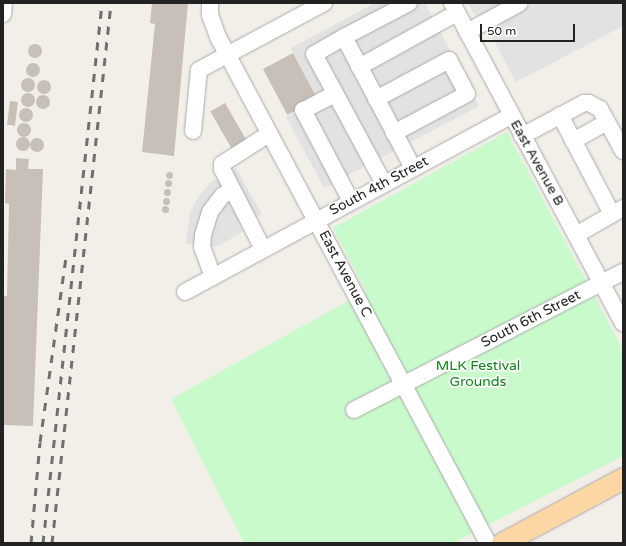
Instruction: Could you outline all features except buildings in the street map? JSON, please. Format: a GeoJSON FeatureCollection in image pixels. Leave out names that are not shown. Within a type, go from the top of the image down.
{"type":"FeatureCollection","features":[{"type":"Feature","properties":{"kind":"main road"},"geometry":{"type":"LineString","coordinates":[[502,543],[623,478]]}},
{"type":"Feature","properties":{"kind":"street"},"geometry":{"type":"LineString","coordinates":[[3,14],[4,3]]}},
{"type":"Feature","properties":{"kind":"street","name":"East Avenue C"},"geometry":{"type":"LineString","coordinates":[[210,3],[213,27],[488,543]]}},
{"type":"Feature","properties":{"kind":"street"},"geometry":{"type":"LineString","coordinates":[[192,131],[198,70],[324,3]]}},
{"type":"Feature","properties":{"kind":"street"},"geometry":{"type":"LineString","coordinates":[[384,184],[314,54],[409,3]]}},
{"type":"Feature","properties":{"kind":"street"},"geometry":{"type":"LineString","coordinates":[[467,32],[520,3]]}},
{"type":"Feature","properties":{"kind":"street"},"geometry":{"type":"LineString","coordinates":[[359,67],[454,8]]}},
{"type":"Feature","properties":{"kind":"street","name":"East Avenue B"},"geometry":{"type":"LineString","coordinates":[[454,8],[623,323]]}},
{"type":"Feature","properties":{"kind":"street"},"geometry":{"type":"LineString","coordinates":[[344,38],[413,168]]}},
{"type":"Feature","properties":{"kind":"street"},"geometry":{"type":"LineString","coordinates":[[376,99],[449,60],[467,94],[394,133]]}},
{"type":"Feature","properties":{"kind":"street"},"geometry":{"type":"LineString","coordinates":[[335,94],[303,110],[351,201]]}},
{"type":"Feature","properties":{"kind":"street"},"geometry":{"type":"LineString","coordinates":[[522,136],[560,115],[589,103],[600,109],[623,151]]}},
{"type":"Feature","properties":{"kind":"street"},"geometry":{"type":"LineString","coordinates":[[560,115],[573,141],[618,211],[576,235]]}},
{"type":"Feature","properties":{"kind":"street","name":"South 4th Street"},"geometry":{"type":"LineString","coordinates":[[184,292],[315,220],[511,116]]}},
{"type":"Feature","properties":{"kind":"street"},"geometry":{"type":"LineString","coordinates":[[573,141],[607,122]]}},
{"type":"Feature","properties":{"kind":"street"},"geometry":{"type":"LineString","coordinates":[[263,249],[222,169],[222,164],[269,134]]}},
{"type":"Feature","properties":{"kind":"street"},"geometry":{"type":"LineString","coordinates":[[213,277],[203,252],[203,235],[210,212],[222,196],[232,189]]}},
{"type":"Feature","properties":{"kind":"street","name":"South 6th Street"},"geometry":{"type":"LineString","coordinates":[[354,410],[403,383],[623,272]]}},
{"type":"Feature","properties":{"kind":"green space","name":"MLK Festival Grounds"},"geometry":{"type":"Polygon","coordinates":[[[507,132],[623,350],[623,456],[453,543],[244,543],[171,399],[366,291],[333,228],[507,132]]]}},
{"type":"Feature","properties":{"kind":"shaded area"},"geometry":{"type":"Polygon","coordinates":[[[375,3],[425,3],[479,106],[324,188],[286,117],[318,100],[291,48],[375,3]]]}},
{"type":"Feature","properties":{"kind":"shaded area"},"geometry":{"type":"Polygon","coordinates":[[[468,3],[505,3],[480,17],[474,14],[468,3]]]}},
{"type":"Feature","properties":{"kind":"shaded area"},"geometry":{"type":"Polygon","coordinates":[[[534,3],[623,3],[623,26],[516,82],[487,28],[534,3]]]}},
{"type":"Feature","properties":{"kind":"shaded area"},"geometry":{"type":"Polygon","coordinates":[[[236,168],[262,214],[240,226],[243,232],[216,247],[186,244],[190,212],[199,196],[210,183],[236,168]]]}},
{"type":"Feature","properties":{"kind":"railway"},"geometry":{"type":"LineString","coordinates":[[43,543],[102,3]]}},
{"type":"Feature","properties":{"kind":"railway"},"geometry":{"type":"LineString","coordinates":[[52,543],[111,3]]}},
{"type":"Feature","properties":{"kind":"railway"},"geometry":{"type":"LineString","coordinates":[[31,543],[40,442],[66,257]]}}]}
